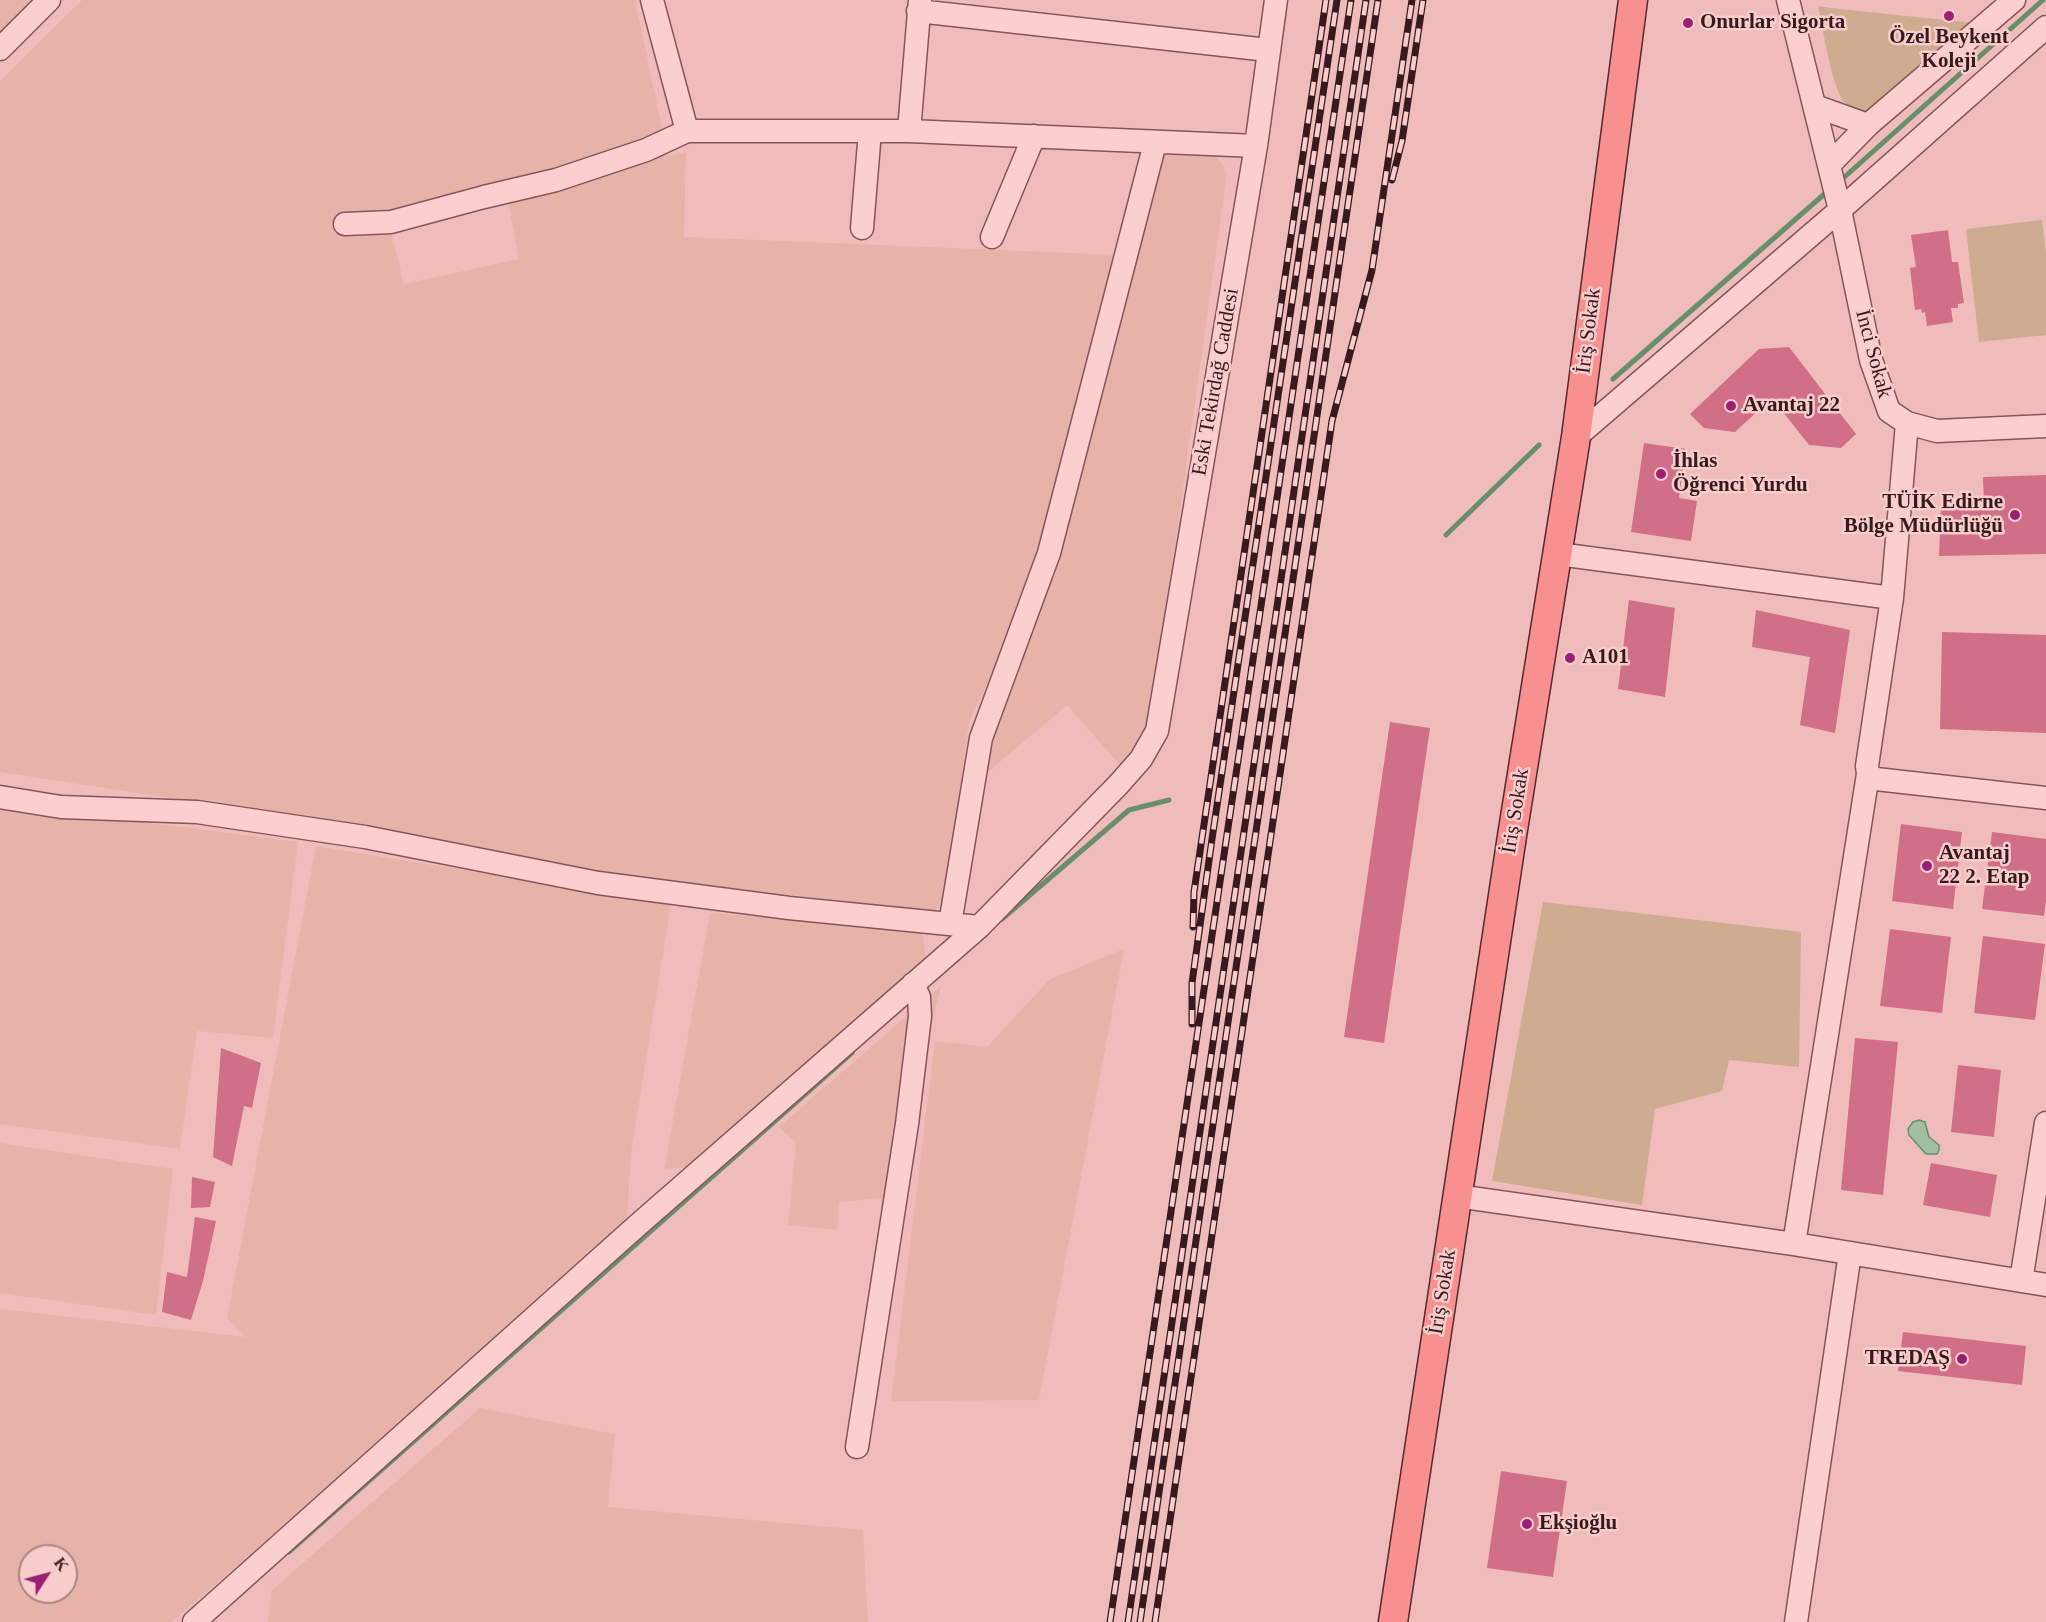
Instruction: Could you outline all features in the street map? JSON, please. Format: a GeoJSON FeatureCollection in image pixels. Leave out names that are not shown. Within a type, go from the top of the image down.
{"type":"FeatureCollection","features":[{"type":"Feature","properties":{"kind":"main road","name":"İriş Sokak"},"geometry":{"type":"LineString","coordinates":[[1393,1622],[1512,836],[1576,437],[1633,0]]}},
{"type":"Feature","properties":{"kind":"street"},"geometry":{"type":"LineString","coordinates":[[0,49],[49,0]]}},
{"type":"Feature","properties":{"kind":"street"},"geometry":{"type":"LineString","coordinates":[[652,0],[687,132]]}},
{"type":"Feature","properties":{"kind":"street","name":"Eski Tekirdağ Caddesi"},"geometry":{"type":"LineString","coordinates":[[194,1622],[639,1224],[916,989],[1141,759],[1157,731],[1256,146],[1276,0]]}},
{"type":"Feature","properties":{"kind":"street","name":"İnci Sokak"},"geometry":{"type":"LineString","coordinates":[[1788,0],[1840,210],[1871,360],[1889,411],[1907,423],[1892,598],[1867,766],[1868,774],[1794,1244]]}},
{"type":"Feature","properties":{"kind":"street"},"geometry":{"type":"LineString","coordinates":[[1829,165],[1868,125],[2014,0]]}},
{"type":"Feature","properties":{"kind":"street"},"geometry":{"type":"LineString","coordinates":[[909,131],[919,5],[1268,50]]}},
{"type":"Feature","properties":{"kind":"street"},"geometry":{"type":"LineString","coordinates":[[1576,437],[1840,210],[2046,27]]}},
{"type":"Feature","properties":{"kind":"street"},"geometry":{"type":"LineString","coordinates":[[1815,106],[1868,125]]}},
{"type":"Feature","properties":{"kind":"street"},"geometry":{"type":"LineString","coordinates":[[862,228],[870,131]]}},
{"type":"Feature","properties":{"kind":"street"},"geometry":{"type":"LineString","coordinates":[[345,224],[391,222],[556,180],[646,150],[687,132],[909,131],[1256,146]]}},
{"type":"Feature","properties":{"kind":"street"},"geometry":{"type":"LineString","coordinates":[[993,237],[1034,136]]}},
{"type":"Feature","properties":{"kind":"street"},"geometry":{"type":"LineString","coordinates":[[950,924],[981,738],[1049,553],[1155,143]]}},
{"type":"Feature","properties":{"kind":"street"},"geometry":{"type":"LineString","coordinates":[[1907,423],[1937,431],[2046,426]]}},
{"type":"Feature","properties":{"kind":"street"},"geometry":{"type":"LineString","coordinates":[[1558,554],[1892,598]]}},
{"type":"Feature","properties":{"kind":"street"},"geometry":{"type":"LineString","coordinates":[[1868,774],[1876,779],[2046,798]]}},
{"type":"Feature","properties":{"kind":"street"},"geometry":{"type":"LineString","coordinates":[[0,797],[61,807],[197,812],[365,837],[598,883],[789,908],[979,927]]}},
{"type":"Feature","properties":{"kind":"street"},"geometry":{"type":"LineString","coordinates":[[857,1447],[920,1016],[916,989]]}},
{"type":"Feature","properties":{"kind":"street"},"geometry":{"type":"LineString","coordinates":[[2021,1281],[2046,1123]]}},
{"type":"Feature","properties":{"kind":"street"},"geometry":{"type":"LineString","coordinates":[[1457,1196],[1794,1244],[2046,1285]]}},
{"type":"Feature","properties":{"kind":"street"},"geometry":{"type":"LineString","coordinates":[[1796,1622],[1850,1253]]}},
{"type":"Feature","properties":{"kind":"shaded area"},"geometry":{"type":"Polygon","coordinates":[[[0,0],[36,0],[0,36],[0,0]]]}},
{"type":"Feature","properties":{"kind":"shaded area"},"geometry":{"type":"Polygon","coordinates":[[[82,0],[635,0],[668,156],[686,152],[684,237],[1120,255],[1047,528],[1003,650],[969,722],[946,893],[935,911],[611,875],[315,820],[0,772],[0,81],[82,0]],[[508,202],[391,231],[404,284],[519,259],[508,202]]]}},
{"type":"Feature","properties":{"kind":"shaded area"},"geometry":{"type":"Polygon","coordinates":[[[1818,6],[1983,24],[1872,111],[1862,110],[1851,108],[1846,104],[1836,87],[1818,6]]]}},
{"type":"Feature","properties":{"kind":"shaded area"},"geometry":{"type":"Polygon","coordinates":[[[1160,153],[1212,153],[1223,165],[1227,174],[1171,574],[1155,707],[1125,771],[1067,705],[981,778],[1160,153]]]}},
{"type":"Feature","properties":{"kind":"shaded area"},"geometry":{"type":"Polygon","coordinates":[[[2042,220],[2046,255],[2046,335],[1979,342],[1966,229],[2042,220]]]}},
{"type":"Feature","properties":{"kind":"shaded area"},"geometry":{"type":"Polygon","coordinates":[[[0,809],[112,818],[298,842],[273,1038],[197,1031],[180,1149],[0,1124],[0,809]]]}},
{"type":"Feature","properties":{"kind":"shaded area"},"geometry":{"type":"Polygon","coordinates":[[[316,846],[671,904],[631,1153],[627,1219],[248,1557],[171,1622],[0,1622],[0,1309],[246,1337],[227,1318],[316,846]]]}},
{"type":"Feature","properties":{"kind":"shaded area"},"geometry":{"type":"Polygon","coordinates":[[[1543,902],[1801,932],[1799,1067],[1729,1060],[1722,1091],[1655,1109],[1642,1205],[1492,1181],[1543,902]]]}},
{"type":"Feature","properties":{"kind":"shaded area"},"geometry":{"type":"Polygon","coordinates":[[[710,913],[922,931],[927,961],[694,1166],[664,1170],[710,913]]]}},
{"type":"Feature","properties":{"kind":"shaded area"},"geometry":{"type":"Polygon","coordinates":[[[1124,949],[1039,1400],[891,1401],[935,1041],[987,1047],[1050,979],[1124,949]]]}},
{"type":"Feature","properties":{"kind":"shaded area"},"geometry":{"type":"Polygon","coordinates":[[[941,986],[919,1070],[903,1196],[839,1202],[837,1230],[788,1225],[796,1143],[779,1127],[941,986]]]}},
{"type":"Feature","properties":{"kind":"shaded area"},"geometry":{"type":"Polygon","coordinates":[[[1919,1120],[1925,1122],[1929,1137],[1939,1145],[1937,1154],[1926,1154],[1909,1135],[1908,1129],[1913,1122],[1919,1120]]]}},
{"type":"Feature","properties":{"kind":"shaded area"},"geometry":{"type":"Polygon","coordinates":[[[0,1143],[173,1169],[156,1315],[0,1293],[0,1143]]]}},
{"type":"Feature","properties":{"kind":"shaded area"},"geometry":{"type":"Polygon","coordinates":[[[480,1408],[615,1434],[608,1507],[863,1530],[868,1622],[268,1622],[271,1591],[480,1408]]]}},
{"type":"Feature","properties":{"kind":"building"},"geometry":{"type":"Polygon","coordinates":[[[1948,230],[1952,262],[1958,262],[1964,303],[1958,304],[1958,308],[1951,308],[1953,322],[1927,326],[1925,312],[1922,313],[1921,309],[1915,310],[1910,268],[1916,267],[1911,235],[1948,230]]]}},
{"type":"Feature","properties":{"kind":"building","name":"Avantaj 22"},"geometry":{"type":"Polygon","coordinates":[[[1789,347],[1856,434],[1841,448],[1809,445],[1772,398],[1735,432],[1704,428],[1690,414],[1759,349],[1789,347]]]}},
{"type":"Feature","properties":{"kind":"building","name":"İhlas Öğrenci Yurdu"},"geometry":{"type":"Polygon","coordinates":[[[1644,443],[1686,449],[1679,498],[1697,501],[1691,541],[1631,532],[1644,443]]]}},
{"type":"Feature","properties":{"kind":"building","name":"TÜİK Edirne Bölge Müdürlüğü"},"geometry":{"type":"Polygon","coordinates":[[[2046,475],[2046,554],[1939,556],[1941,506],[1984,505],[1983,477],[2046,475]]]}},
{"type":"Feature","properties":{"kind":"building"},"geometry":{"type":"Polygon","coordinates":[[[1629,600],[1675,608],[1665,697],[1618,689],[1629,600]]]}},
{"type":"Feature","properties":{"kind":"building"},"geometry":{"type":"Polygon","coordinates":[[[1756,610],[1850,630],[1835,733],[1800,725],[1810,657],[1752,647],[1756,610]]]}},
{"type":"Feature","properties":{"kind":"building"},"geometry":{"type":"Polygon","coordinates":[[[1942,632],[2046,635],[2046,733],[1940,729],[1942,632]]]}},
{"type":"Feature","properties":{"kind":"building"},"geometry":{"type":"Polygon","coordinates":[[[1390,722],[1430,728],[1384,1043],[1344,1037],[1390,722]]]}},
{"type":"Feature","properties":{"kind":"building","name":"Avantaj 22 2. Etap"},"geometry":{"type":"Polygon","coordinates":[[[1901,824],[1962,832],[1953,909],[1892,901],[1901,824]]]}},
{"type":"Feature","properties":{"kind":"building"},"geometry":{"type":"Polygon","coordinates":[[[1992,832],[2046,839],[2044,916],[1982,909],[1992,832]]]}},
{"type":"Feature","properties":{"kind":"building"},"geometry":{"type":"Polygon","coordinates":[[[1890,929],[1951,937],[1942,1013],[1880,1006],[1890,929]]]}},
{"type":"Feature","properties":{"kind":"building"},"geometry":{"type":"Polygon","coordinates":[[[1983,936],[2045,944],[2035,1020],[1974,1013],[1983,936]]]}},
{"type":"Feature","properties":{"kind":"building"},"geometry":{"type":"Polygon","coordinates":[[[1855,1038],[1898,1042],[1883,1195],[1841,1190],[1855,1038]]]}},
{"type":"Feature","properties":{"kind":"building"},"geometry":{"type":"Polygon","coordinates":[[[221,1048],[261,1063],[252,1108],[244,1106],[232,1166],[213,1157],[221,1048]]]}},
{"type":"Feature","properties":{"kind":"building"},"geometry":{"type":"Polygon","coordinates":[[[1958,1065],[2001,1070],[1994,1137],[1951,1132],[1958,1065]]]}},
{"type":"Feature","properties":{"kind":"building"},"geometry":{"type":"Polygon","coordinates":[[[1931,1163],[1997,1175],[1990,1217],[1923,1205],[1931,1163]]]}},
{"type":"Feature","properties":{"kind":"building"},"geometry":{"type":"Polygon","coordinates":[[[192,1177],[215,1182],[210,1207],[191,1208],[192,1177]]]}},
{"type":"Feature","properties":{"kind":"building"},"geometry":{"type":"Polygon","coordinates":[[[195,1217],[216,1221],[203,1281],[191,1320],[162,1312],[167,1272],[187,1277],[195,1217]]]}},
{"type":"Feature","properties":{"kind":"building","name":"TREDAŞ"},"geometry":{"type":"Polygon","coordinates":[[[1903,1332],[2026,1346],[2022,1385],[1898,1371],[1903,1332]]]}},
{"type":"Feature","properties":{"kind":"building","name":"Ekşioğlu"},"geometry":{"type":"Polygon","coordinates":[[[1501,1471],[1567,1481],[1553,1577],[1487,1568],[1501,1471]]]}},
{"type":"Feature","properties":{"kind":"waterway"},"geometry":{"type":"LineString","coordinates":[[1840,181],[2043,0]]}},
{"type":"Feature","properties":{"kind":"waterway"},"geometry":{"type":"LineString","coordinates":[[1613,379],[1829,190]]}},
{"type":"Feature","properties":{"kind":"waterway"},"geometry":{"type":"LineString","coordinates":[[1446,535],[1539,445]]}},
{"type":"Feature","properties":{"kind":"waterway"},"geometry":{"type":"LineString","coordinates":[[1002,919],[1129,810],[1169,800]]}},
{"type":"Feature","properties":{"kind":"waterway"},"geometry":{"type":"LineString","coordinates":[[289,1552],[852,1053]]}},
{"type":"Feature","properties":{"kind":"railway"},"geometry":{"type":"LineString","coordinates":[[1193,927],[1194,892],[1326,0]]}},
{"type":"Feature","properties":{"kind":"railway"},"geometry":{"type":"LineString","coordinates":[[1192,1024],[1192,983],[1212,839],[1337,0]]}},
{"type":"Feature","properties":{"kind":"railway"},"geometry":{"type":"LineString","coordinates":[[1110,1622],[1351,0]]}},
{"type":"Feature","properties":{"kind":"railway"},"geometry":{"type":"LineString","coordinates":[[1128,1622],[1366,0]]}},
{"type":"Feature","properties":{"kind":"railway"},"geometry":{"type":"LineString","coordinates":[[1140,1622],[1378,0]]}},
{"type":"Feature","properties":{"kind":"railway"},"geometry":{"type":"LineString","coordinates":[[1155,1622],[1332,421],[1372,270],[1412,0]]}},
{"type":"Feature","properties":{"kind":"railway"},"geometry":{"type":"LineString","coordinates":[[1392,180],[1402,141],[1423,0]]}},
{"type":"Feature","properties":{"kind":"place","name":"Özel Beykent Koleji"},"geometry":{"type":"Point","coordinates":[1949,16]}},
{"type":"Feature","properties":{"kind":"place","name":"Onurlar Sigorta"},"geometry":{"type":"Point","coordinates":[1688,23]}},
{"type":"Feature","properties":{"kind":"place","name":"Avantaj 22"},"geometry":{"type":"Point","coordinates":[1731,406]}},
{"type":"Feature","properties":{"kind":"place","name":"İhlas Öğrenci Yurdu"},"geometry":{"type":"Point","coordinates":[1661,474]}},
{"type":"Feature","properties":{"kind":"place","name":"TÜİK Edirne Bölge Müdürlüğü"},"geometry":{"type":"Point","coordinates":[2015,515]}},
{"type":"Feature","properties":{"kind":"place","name":"A101"},"geometry":{"type":"Point","coordinates":[1570,658]}},
{"type":"Feature","properties":{"kind":"place","name":"Avantaj 22 2. Etap"},"geometry":{"type":"Point","coordinates":[1927,866]}},
{"type":"Feature","properties":{"kind":"place","name":"TREDAŞ"},"geometry":{"type":"Point","coordinates":[1962,1359]}},
{"type":"Feature","properties":{"kind":"place","name":"Ekşioğlu"},"geometry":{"type":"Point","coordinates":[1527,1524]}}]}
